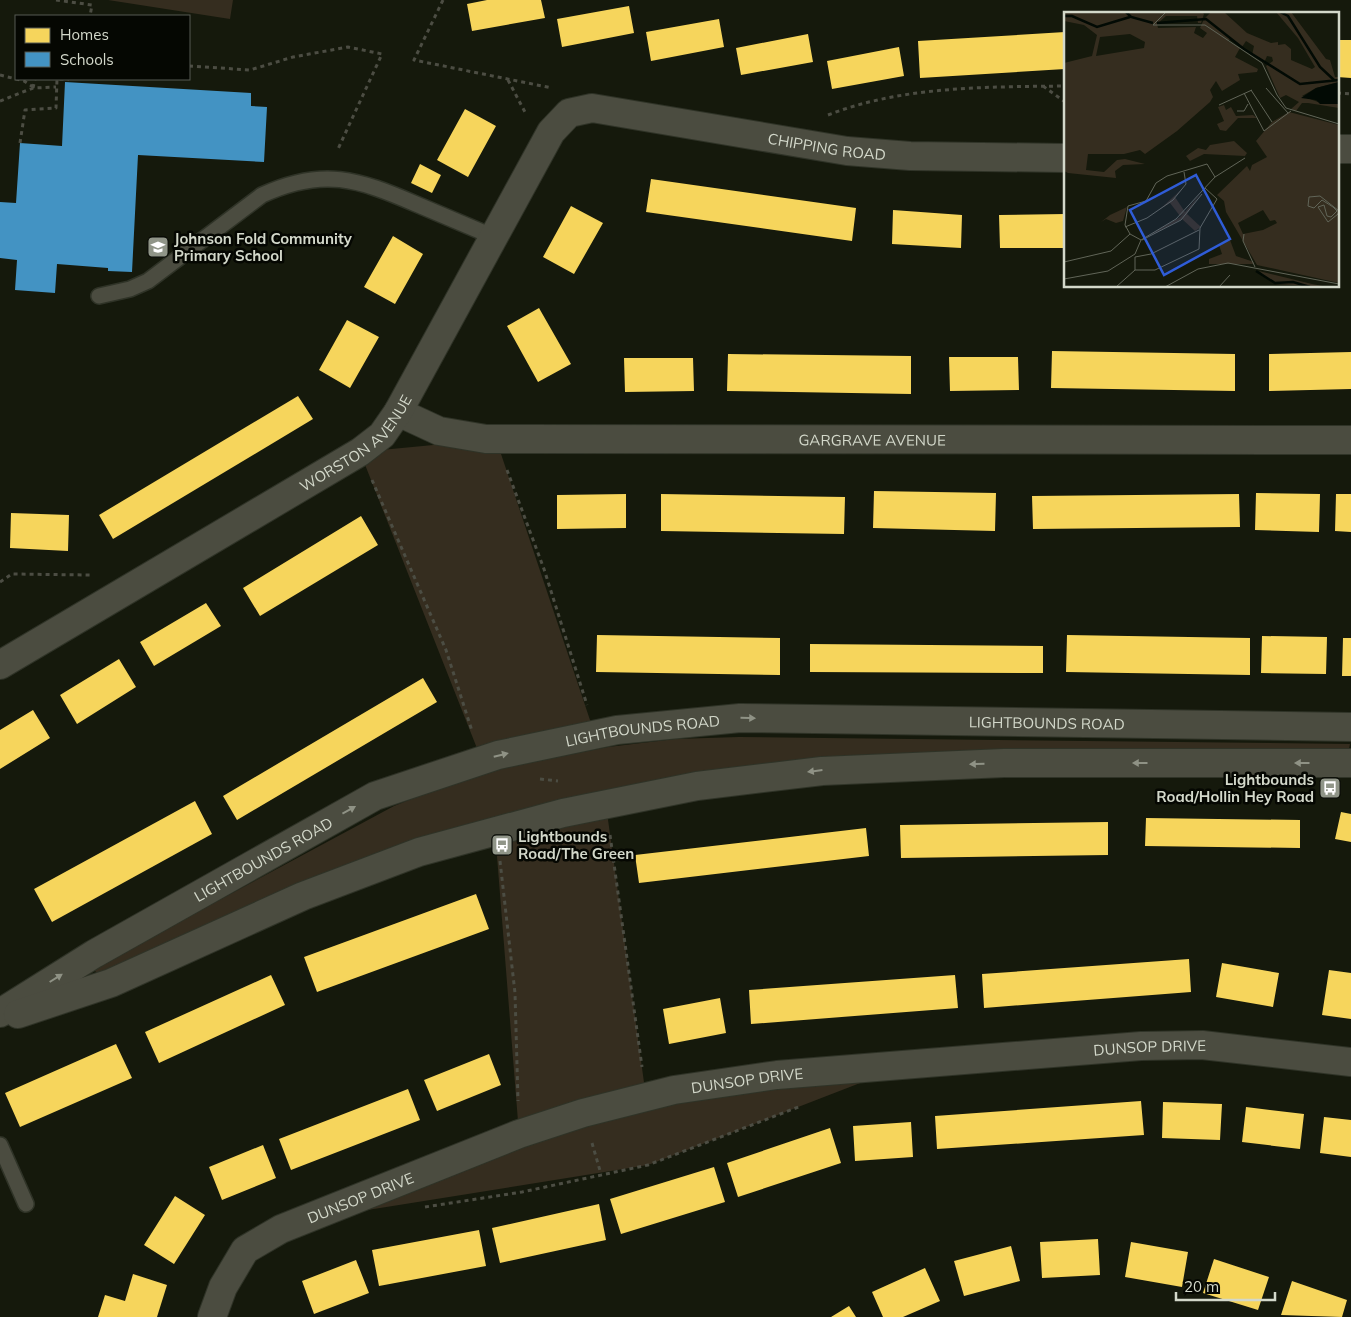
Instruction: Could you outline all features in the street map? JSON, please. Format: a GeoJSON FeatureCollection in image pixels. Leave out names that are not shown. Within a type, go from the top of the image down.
{"type":"FeatureCollection","features":[{"type":"Feature","properties":{"kind":"street","name":"CHIPPING ROAD"},"geometry":{"type":"LineString","coordinates":[[592,108],[847,151],[910,156],[1064,158]]}},
{"type":"Feature","properties":{"kind":"street","name":"WORSTON AVENUE"},"geometry":{"type":"LineString","coordinates":[[0,665],[360,452],[382,435],[398,412],[551,132],[569,114],[592,108]]}},
{"type":"Feature","properties":{"kind":"street"},"geometry":{"type":"LineString","coordinates":[[1338,149],[1351,149]]}},
{"type":"Feature","properties":{"kind":"street","name":"GARGRAVE AVENUE"},"geometry":{"type":"LineString","coordinates":[[398,412],[439,431],[496,439],[1351,440]]}},
{"type":"Feature","properties":{"kind":"street","name":"LIGHTBOUNDS ROAD"},"geometry":{"type":"LineString","coordinates":[[0,1013],[94,954],[375,796],[498,755],[617,730],[740,718],[1351,727]]}},
{"type":"Feature","properties":{"kind":"street"},"geometry":{"type":"LineString","coordinates":[[0,1020],[111,983],[303,896],[420,852],[562,813],[697,786],[822,770],[1004,763],[1351,763]]}},
{"type":"Feature","properties":{"kind":"street","name":"DUNSOP DRIVE"},"geometry":{"type":"LineString","coordinates":[[212,1317],[223,1287],[245,1250],[281,1229],[519,1134],[583,1113],[674,1090],[777,1075],[1141,1046],[1202,1045],[1351,1062]]}},
{"type":"Feature","properties":{"kind":"lane"},"geometry":{"type":"LineString","coordinates":[[98,296],[130,289],[148,281],[262,195],[284,185],[307,180],[341,179],[371,185],[494,237]]}},
{"type":"Feature","properties":{"kind":"lane"},"geometry":{"type":"LineString","coordinates":[[0,1145],[26,1204]]}},
{"type":"Feature","properties":{"kind":"path"},"geometry":{"type":"LineString","coordinates":[[56,0],[92,6],[90,15]]}},
{"type":"Feature","properties":{"kind":"path"},"geometry":{"type":"LineString","coordinates":[[443,0],[414,60],[579,94],[592,108]]}},
{"type":"Feature","properties":{"kind":"path"},"geometry":{"type":"LineString","coordinates":[[190,66],[250,70],[293,56],[348,47],[382,54],[338,149]]}},
{"type":"Feature","properties":{"kind":"path"},"geometry":{"type":"LineString","coordinates":[[0,75],[15,79]]}},
{"type":"Feature","properties":{"kind":"path"},"geometry":{"type":"LineString","coordinates":[[20,80],[33,88]]}},
{"type":"Feature","properties":{"kind":"path"},"geometry":{"type":"LineString","coordinates":[[33,88],[35,80]]}},
{"type":"Feature","properties":{"kind":"path"},"geometry":{"type":"LineString","coordinates":[[20,143],[25,110],[56,108],[57,80]]}},
{"type":"Feature","properties":{"kind":"path"},"geometry":{"type":"LineString","coordinates":[[1043,86],[1064,101]]}},
{"type":"Feature","properties":{"kind":"path"},"geometry":{"type":"LineString","coordinates":[[823,117],[849,107],[926,91],[1064,86]]}},
{"type":"Feature","properties":{"kind":"path"},"geometry":{"type":"LineString","coordinates":[[0,101],[33,88],[56,87]]}},
{"type":"Feature","properties":{"kind":"path"},"geometry":{"type":"LineString","coordinates":[[1338,93],[1351,94]]}},
{"type":"Feature","properties":{"kind":"path"},"geometry":{"type":"LineString","coordinates":[[496,439],[544,569],[595,735]]}},
{"type":"Feature","properties":{"kind":"path"},"geometry":{"type":"LineString","coordinates":[[360,452],[446,650],[482,761]]}},
{"type":"Feature","properties":{"kind":"path"},"geometry":{"type":"LineString","coordinates":[[0,582],[12,574],[90,575],[95,580]]}},
{"type":"Feature","properties":{"kind":"path"},"geometry":{"type":"LineString","coordinates":[[532,779],[560,781]]}},
{"type":"Feature","properties":{"kind":"path"},"geometry":{"type":"LineString","coordinates":[[606,805],[646,1097]]}},
{"type":"Feature","properties":{"kind":"path"},"geometry":{"type":"LineString","coordinates":[[495,831],[504,888],[516,993],[519,1134]]}},
{"type":"Feature","properties":{"kind":"path"},"geometry":{"type":"LineString","coordinates":[[416,1208],[522,1192],[648,1164],[803,1105]]}},
{"type":"Feature","properties":{"kind":"shaded area"},"geometry":{"type":"Polygon","coordinates":[[[108,0],[233,0],[230,19],[108,0]]]}},
{"type":"Feature","properties":{"kind":"shaded area"},"geometry":{"type":"Polygon","coordinates":[[[496,439],[595,735],[482,761],[360,452],[496,439]]]}},
{"type":"Feature","properties":{"kind":"shaded area"},"geometry":{"type":"Polygon","coordinates":[[[739,737],[1350,744],[1348,754],[614,789],[560,800],[98,975],[93,968],[394,806],[476,773],[608,747],[675,739],[739,737]]]}},
{"type":"Feature","properties":{"kind":"shaded area"},"geometry":{"type":"Polygon","coordinates":[[[606,805],[646,1097],[886,1073],[648,1165],[305,1220],[519,1134],[495,831],[606,805]]]}},
{"type":"Feature","properties":{"kind":"building: Homes"},"geometry":{"type":"Polygon","coordinates":[[[487,0],[541,0],[545,18],[472,31],[467,4],[487,0]]]}},
{"type":"Feature","properties":{"kind":"building: Homes"},"geometry":{"type":"Polygon","coordinates":[[[629,6],[634,33],[562,47],[557,19],[629,6]]]}},
{"type":"Feature","properties":{"kind":"building: Homes"},"geometry":{"type":"Polygon","coordinates":[[[719,19],[724,47],[651,61],[646,32],[719,19]]]}},
{"type":"Feature","properties":{"kind":"building: Homes"},"geometry":{"type":"Polygon","coordinates":[[[1064,32],[1064,69],[920,78],[918,41],[1064,32]]]}},
{"type":"Feature","properties":{"kind":"building: Homes"},"geometry":{"type":"Polygon","coordinates":[[[808,34],[813,62],[741,75],[736,48],[808,34]]]}},
{"type":"Feature","properties":{"kind":"building: Homes"},"geometry":{"type":"Polygon","coordinates":[[[1338,40],[1351,40],[1351,78],[1338,77],[1338,40]]]}},
{"type":"Feature","properties":{"kind":"building: Homes"},"geometry":{"type":"Polygon","coordinates":[[[899,47],[904,76],[832,89],[827,61],[899,47]]]}},
{"type":"Feature","properties":{"kind":"building: Homes"},"geometry":{"type":"Polygon","coordinates":[[[465,109],[496,126],[468,177],[437,160],[465,109]]]}},
{"type":"Feature","properties":{"kind":"building: Homes"},"geometry":{"type":"Polygon","coordinates":[[[420,164],[441,175],[432,193],[411,183],[420,164]]]}},
{"type":"Feature","properties":{"kind":"building: Homes"},"geometry":{"type":"Polygon","coordinates":[[[651,179],[856,208],[852,241],[646,212],[651,179]]]}},
{"type":"Feature","properties":{"kind":"building: Homes"},"geometry":{"type":"Polygon","coordinates":[[[571,206],[603,223],[574,274],[543,257],[571,206]]]}},
{"type":"Feature","properties":{"kind":"building: Homes"},"geometry":{"type":"Polygon","coordinates":[[[893,210],[962,215],[961,248],[892,244],[893,210]]]}},
{"type":"Feature","properties":{"kind":"building: Homes"},"geometry":{"type":"Polygon","coordinates":[[[1064,214],[1064,248],[1000,248],[999,215],[1064,214]]]}},
{"type":"Feature","properties":{"kind":"building: Homes"},"geometry":{"type":"Polygon","coordinates":[[[393,236],[423,254],[395,304],[364,287],[393,236]]]}},
{"type":"Feature","properties":{"kind":"building: Homes"},"geometry":{"type":"Polygon","coordinates":[[[539,308],[571,364],[538,382],[507,326],[539,308]]]}},
{"type":"Feature","properties":{"kind":"building: Homes"},"geometry":{"type":"Polygon","coordinates":[[[347,320],[379,337],[350,388],[319,370],[347,320]]]}},
{"type":"Feature","properties":{"kind":"building: Homes"},"geometry":{"type":"Polygon","coordinates":[[[1052,351],[1235,354],[1235,391],[1051,388],[1052,351]]]}},
{"type":"Feature","properties":{"kind":"building: Homes"},"geometry":{"type":"Polygon","coordinates":[[[1351,352],[1351,389],[1269,391],[1269,354],[1351,352]]]}},
{"type":"Feature","properties":{"kind":"building: Homes"},"geometry":{"type":"Polygon","coordinates":[[[728,354],[911,356],[911,394],[727,391],[728,354]]]}},
{"type":"Feature","properties":{"kind":"building: Homes"},"geometry":{"type":"Polygon","coordinates":[[[949,357],[1018,357],[1019,390],[950,391],[949,357]]]}},
{"type":"Feature","properties":{"kind":"building: Homes"},"geometry":{"type":"Polygon","coordinates":[[[624,358],[693,358],[694,391],[625,392],[624,358]]]}},
{"type":"Feature","properties":{"kind":"building: Homes"},"geometry":{"type":"Polygon","coordinates":[[[298,396],[313,419],[113,539],[99,515],[298,396]]]}},
{"type":"Feature","properties":{"kind":"building: Homes"},"geometry":{"type":"Polygon","coordinates":[[[874,491],[996,493],[995,531],[873,528],[874,491]]]}},
{"type":"Feature","properties":{"kind":"building: Homes"},"geometry":{"type":"Polygon","coordinates":[[[1256,493],[1320,494],[1319,532],[1255,530],[1256,493]]]}},
{"type":"Feature","properties":{"kind":"building: Homes"},"geometry":{"type":"Polygon","coordinates":[[[626,494],[626,528],[557,529],[557,495],[626,494]]]}},
{"type":"Feature","properties":{"kind":"building: Homes"},"geometry":{"type":"Polygon","coordinates":[[[661,494],[845,497],[844,534],[661,531],[661,494]]]}},
{"type":"Feature","properties":{"kind":"building: Homes"},"geometry":{"type":"Polygon","coordinates":[[[1239,494],[1240,527],[1033,529],[1032,496],[1239,494]]]}},
{"type":"Feature","properties":{"kind":"building: Homes"},"geometry":{"type":"Polygon","coordinates":[[[1336,494],[1351,494],[1351,532],[1335,531],[1336,494]]]}},
{"type":"Feature","properties":{"kind":"building: Homes"},"geometry":{"type":"Polygon","coordinates":[[[11,513],[69,515],[68,551],[10,548],[11,513]]]}},
{"type":"Feature","properties":{"kind":"building: Homes"},"geometry":{"type":"Polygon","coordinates":[[[361,516],[378,545],[260,616],[243,588],[361,516]]]}},
{"type":"Feature","properties":{"kind":"building: Homes"},"geometry":{"type":"Polygon","coordinates":[[[206,603],[221,626],[154,666],[140,642],[206,603]]]}},
{"type":"Feature","properties":{"kind":"building: Homes"},"geometry":{"type":"Polygon","coordinates":[[[597,635],[780,638],[780,675],[596,672],[597,635]]]}},
{"type":"Feature","properties":{"kind":"building: Homes"},"geometry":{"type":"Polygon","coordinates":[[[1067,635],[1250,638],[1250,675],[1066,672],[1067,635]]]}},
{"type":"Feature","properties":{"kind":"building: Homes"},"geometry":{"type":"Polygon","coordinates":[[[1262,636],[1327,637],[1326,674],[1261,673],[1262,636]]]}},
{"type":"Feature","properties":{"kind":"building: Homes"},"geometry":{"type":"Polygon","coordinates":[[[1343,638],[1351,638],[1351,676],[1342,676],[1343,638]]]}},
{"type":"Feature","properties":{"kind":"building: Homes"},"geometry":{"type":"Polygon","coordinates":[[[810,644],[1043,646],[1043,673],[810,672],[810,644]]]}},
{"type":"Feature","properties":{"kind":"building: Homes"},"geometry":{"type":"Polygon","coordinates":[[[119,659],[136,687],[77,724],[60,695],[119,659]]]}},
{"type":"Feature","properties":{"kind":"building: Homes"},"geometry":{"type":"Polygon","coordinates":[[[423,678],[437,702],[237,820],[223,796],[423,678]]]}},
{"type":"Feature","properties":{"kind":"building: Homes"},"geometry":{"type":"Polygon","coordinates":[[[33,710],[50,738],[0,769],[0,730],[33,710]]]}},
{"type":"Feature","properties":{"kind":"building: Homes"},"geometry":{"type":"Polygon","coordinates":[[[195,801],[212,834],[52,922],[34,889],[195,801]]]}},
{"type":"Feature","properties":{"kind":"building: Homes"},"geometry":{"type":"Polygon","coordinates":[[[1341,812],[1351,814],[1351,842],[1335,839],[1341,812]]]}},
{"type":"Feature","properties":{"kind":"building: Homes"},"geometry":{"type":"Polygon","coordinates":[[[1146,818],[1300,820],[1300,848],[1145,846],[1146,818]]]}},
{"type":"Feature","properties":{"kind":"building: Homes"},"geometry":{"type":"Polygon","coordinates":[[[1108,822],[1108,855],[901,858],[900,825],[1108,822]]]}},
{"type":"Feature","properties":{"kind":"building: Homes"},"geometry":{"type":"Polygon","coordinates":[[[866,828],[869,856],[639,883],[635,855],[866,828]]]}},
{"type":"Feature","properties":{"kind":"building: Homes"},"geometry":{"type":"Polygon","coordinates":[[[476,894],[489,929],[317,992],[304,957],[476,894]]]}},
{"type":"Feature","properties":{"kind":"building: Homes"},"geometry":{"type":"Polygon","coordinates":[[[1189,959],[1191,992],[984,1008],[982,974],[1189,959]]]}},
{"type":"Feature","properties":{"kind":"building: Homes"},"geometry":{"type":"Polygon","coordinates":[[[1222,963],[1279,973],[1273,1007],[1216,997],[1222,963]]]}},
{"type":"Feature","properties":{"kind":"building: Homes"},"geometry":{"type":"Polygon","coordinates":[[[1329,970],[1351,973],[1351,1019],[1322,1015],[1329,970]]]}},
{"type":"Feature","properties":{"kind":"building: Homes"},"geometry":{"type":"Polygon","coordinates":[[[271,975],[285,1005],[159,1063],[145,1032],[271,975]]]}},
{"type":"Feature","properties":{"kind":"building: Homes"},"geometry":{"type":"Polygon","coordinates":[[[955,975],[958,1008],[751,1024],[749,990],[955,975]]]}},
{"type":"Feature","properties":{"kind":"building: Homes"},"geometry":{"type":"Polygon","coordinates":[[[720,998],[726,1033],[669,1044],[663,1009],[720,998]]]}},
{"type":"Feature","properties":{"kind":"building: Homes"},"geometry":{"type":"Polygon","coordinates":[[[116,1044],[132,1078],[20,1127],[5,1093],[116,1044]]]}},
{"type":"Feature","properties":{"kind":"building: Homes"},"geometry":{"type":"Polygon","coordinates":[[[489,1054],[501,1085],[437,1111],[424,1080],[489,1054]]]}},
{"type":"Feature","properties":{"kind":"building: Homes"},"geometry":{"type":"Polygon","coordinates":[[[408,1089],[420,1120],[291,1170],[279,1139],[408,1089]]]}},
{"type":"Feature","properties":{"kind":"building: Homes"},"geometry":{"type":"Polygon","coordinates":[[[1141,1101],[1144,1135],[937,1149],[935,1116],[1141,1101]]]}},
{"type":"Feature","properties":{"kind":"building: Homes"},"geometry":{"type":"Polygon","coordinates":[[[1163,1102],[1222,1104],[1220,1140],[1162,1138],[1163,1102]]]}},
{"type":"Feature","properties":{"kind":"building: Homes"},"geometry":{"type":"Polygon","coordinates":[[[1246,1107],[1304,1114],[1300,1149],[1242,1142],[1246,1107]]]}},
{"type":"Feature","properties":{"kind":"building: Homes"},"geometry":{"type":"Polygon","coordinates":[[[1324,1117],[1351,1120],[1351,1157],[1320,1153],[1324,1117]]]}},
{"type":"Feature","properties":{"kind":"building: Homes"},"geometry":{"type":"Polygon","coordinates":[[[911,1122],[913,1157],[855,1161],[853,1126],[911,1122]]]}},
{"type":"Feature","properties":{"kind":"building: Homes"},"geometry":{"type":"Polygon","coordinates":[[[830,1128],[841,1163],[738,1197],[727,1163],[830,1128]]]}},
{"type":"Feature","properties":{"kind":"building: Homes"},"geometry":{"type":"Polygon","coordinates":[[[263,1145],[276,1178],[222,1200],[209,1167],[263,1145]]]}},
{"type":"Feature","properties":{"kind":"building: Homes"},"geometry":{"type":"Polygon","coordinates":[[[714,1167],[725,1202],[621,1234],[610,1199],[714,1167]]]}},
{"type":"Feature","properties":{"kind":"building: Homes"},"geometry":{"type":"Polygon","coordinates":[[[175,1196],[205,1215],[174,1264],[144,1245],[175,1196]]]}},
{"type":"Feature","properties":{"kind":"building: Homes"},"geometry":{"type":"Polygon","coordinates":[[[599,1204],[606,1240],[500,1263],[492,1228],[599,1204]]]}},
{"type":"Feature","properties":{"kind":"building: Homes"},"geometry":{"type":"Polygon","coordinates":[[[479,1230],[486,1266],[379,1286],[372,1250],[479,1230]]]}},
{"type":"Feature","properties":{"kind":"building: Homes"},"geometry":{"type":"Polygon","coordinates":[[[1098,1239],[1100,1275],[1042,1278],[1040,1242],[1098,1239]]]}},
{"type":"Feature","properties":{"kind":"building: Homes"},"geometry":{"type":"Polygon","coordinates":[[[1131,1242],[1188,1252],[1182,1287],[1125,1277],[1131,1242]]]}},
{"type":"Feature","properties":{"kind":"building: Homes"},"geometry":{"type":"Polygon","coordinates":[[[1011,1246],[1020,1281],[964,1296],[954,1261],[1011,1246]]]}},
{"type":"Feature","properties":{"kind":"building: Homes"},"geometry":{"type":"Polygon","coordinates":[[[1214,1259],[1269,1277],[1258,1310],[1203,1293],[1214,1259]]]}},
{"type":"Feature","properties":{"kind":"building: Homes"},"geometry":{"type":"Polygon","coordinates":[[[356,1260],[369,1293],[314,1314],[302,1281],[356,1260]]]}},
{"type":"Feature","properties":{"kind":"building: Homes"},"geometry":{"type":"Polygon","coordinates":[[[925,1268],[940,1301],[903,1317],[883,1317],[872,1292],[925,1268]]]}},
{"type":"Feature","properties":{"kind":"building: Homes"},"geometry":{"type":"Polygon","coordinates":[[[133,1274],[167,1285],[157,1317],[98,1317],[105,1295],[125,1301],[133,1274]]]}},
{"type":"Feature","properties":{"kind":"building: Homes"},"geometry":{"type":"Polygon","coordinates":[[[1292,1281],[1347,1300],[1342,1317],[1281,1315],[1292,1281]]]}},
{"type":"Feature","properties":{"kind":"building: Homes"},"geometry":{"type":"Polygon","coordinates":[[[849,1306],[856,1317],[831,1317],[849,1306]]]}},
{"type":"Feature","properties":{"kind":"building: Schools"},"geometry":{"type":"Polygon","coordinates":[[[65,82],[251,93],[251,106],[267,107],[264,162],[138,155],[132,272],[108,271],[108,268],[57,264],[55,293],[15,290],[17,260],[0,258],[0,202],[16,203],[20,143],[62,146],[65,82]]]}},
{"type":"Feature","properties":{"kind":"place","name":"Johnson Fold Community Primary School"},"geometry":{"type":"Point","coordinates":[158,247]}},
{"type":"Feature","properties":{"kind":"place","name":"Lightbounds Road/Hollin Hey Road"},"geometry":{"type":"Point","coordinates":[1330,788]}},
{"type":"Feature","properties":{"kind":"place","name":"Lightbounds Road/The Green"},"geometry":{"type":"Point","coordinates":[502,845]}}]}
